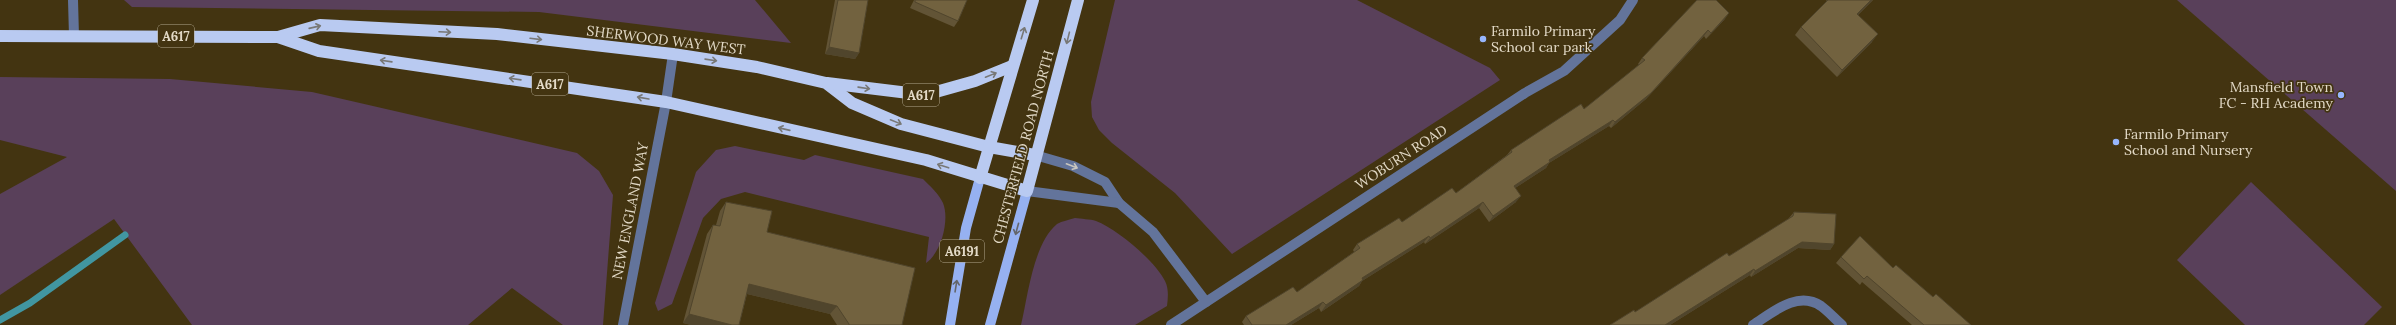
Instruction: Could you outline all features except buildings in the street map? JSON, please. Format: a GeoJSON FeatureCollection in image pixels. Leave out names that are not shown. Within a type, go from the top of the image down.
{"type":"FeatureCollection","features":[{"type":"Feature","properties":{"kind":"highway"},"geometry":{"type":"LineString","coordinates":[[980,178],[1012,66],[1033,0]]}},
{"type":"Feature","properties":{"kind":"highway","name":"CHESTERFIELD ROAD NORTH"},"geometry":{"type":"LineString","coordinates":[[1027,191],[1035,155],[1078,0]]}},
{"type":"Feature","properties":{"kind":"highway","name":"SHERWOOD WAY WEST"},"geometry":{"type":"LineString","coordinates":[[0,36],[278,37],[320,25],[497,34],[673,54],[757,67],[826,83],[852,103],[901,124],[989,148],[1035,155]]}},
{"type":"Feature","properties":{"kind":"highway","name":"SHERWOOD WAY WEST"},"geometry":{"type":"LineString","coordinates":[[278,37],[319,51],[666,102],[926,160],[980,178],[1027,191]]}},
{"type":"Feature","properties":{"kind":"highway","name":"A617"},"geometry":{"type":"LineString","coordinates":[[826,83],[925,94],[975,81],[1012,66]]}},
{"type":"Feature","properties":{"kind":"main road","name":"A6191"},"geometry":{"type":"LineString","coordinates":[[950,325],[966,228],[980,178]]}},
{"type":"Feature","properties":{"kind":"main road","name":"CHESTERFIELD ROAD NORTH"},"geometry":{"type":"LineString","coordinates":[[990,325],[1027,191]]}},
{"type":"Feature","properties":{"kind":"street"},"geometry":{"type":"LineString","coordinates":[[73,0],[74,36]]}},
{"type":"Feature","properties":{"kind":"street","name":"WOBURN ROAD"},"geometry":{"type":"LineString","coordinates":[[1171,325],[1525,93],[1564,71],[1620,20],[1633,0]]}},
{"type":"Feature","properties":{"kind":"street","name":"NEW ENGLAND WAY"},"geometry":{"type":"LineString","coordinates":[[623,325],[666,102],[673,54]]}},
{"type":"Feature","properties":{"kind":"street"},"geometry":{"type":"LineString","coordinates":[[1035,155],[1073,166],[1104,182],[1119,203],[1153,232],[1206,302]]}},
{"type":"Feature","properties":{"kind":"street"},"geometry":{"type":"LineString","coordinates":[[1027,191],[1119,203]]}},
{"type":"Feature","properties":{"kind":"street"},"geometry":{"type":"LineString","coordinates":[[1753,325],[1788,303],[1802,300],[1820,305],[1842,325]]}},
{"type":"Feature","properties":{"kind":"shaded area"},"geometry":{"type":"Polygon","coordinates":[[[124,0],[755,0],[791,43],[539,12],[132,7],[124,0]]]}},
{"type":"Feature","properties":{"kind":"shaded area"},"geometry":{"type":"Polygon","coordinates":[[[1115,0],[1357,0],[1490,68],[1500,80],[1232,254],[1175,193],[1112,143],[1099,130],[1092,117],[1091,102],[1115,0]]]}},
{"type":"Feature","properties":{"kind":"shaded area","name":"Mansfield Town FC - RH Academy"},"geometry":{"type":"Polygon","coordinates":[[[2177,0],[2396,0],[2396,191],[2177,0]]]}},
{"type":"Feature","properties":{"kind":"shaded area"},"geometry":{"type":"Polygon","coordinates":[[[0,77],[170,79],[312,92],[577,153],[599,171],[613,195],[603,325],[563,325],[512,288],[468,325],[192,325],[114,219],[0,295],[0,194],[67,157],[0,140],[0,77]]]}},
{"type":"Feature","properties":{"kind":"shaded area"},"geometry":{"type":"Polygon","coordinates":[[[735,146],[804,160],[815,155],[923,179],[939,196],[945,210],[945,227],[936,252],[926,263],[929,237],[745,192],[721,199],[703,218],[672,304],[658,311],[655,303],[696,172],[716,150],[735,146]]]}},
{"type":"Feature","properties":{"kind":"shaded area"},"geometry":{"type":"Polygon","coordinates":[[[2251,182],[2382,307],[2364,325],[2245,325],[2177,260],[2251,182]]]}},
{"type":"Feature","properties":{"kind":"shaded area"},"geometry":{"type":"Polygon","coordinates":[[[1075,218],[1094,220],[1105,225],[1135,246],[1153,264],[1165,281],[1168,290],[1167,306],[1135,325],[1021,325],[1029,286],[1042,244],[1057,224],[1075,218]]]}},
{"type":"Feature","properties":{"kind":"waterway"},"geometry":{"type":"LineString","coordinates":[[0,320],[30,303],[125,235]]}},
{"type":"Feature","properties":{"kind":"place","name":"Farmilo Primary School car park"},"geometry":{"type":"Point","coordinates":[1483,39]}},
{"type":"Feature","properties":{"kind":"place","name":"Mansfield Town FC - RH Academy"},"geometry":{"type":"Point","coordinates":[2341,95]}},
{"type":"Feature","properties":{"kind":"place","name":"Farmilo Primary School and Nursery"},"geometry":{"type":"Point","coordinates":[2116,142]}}]}
